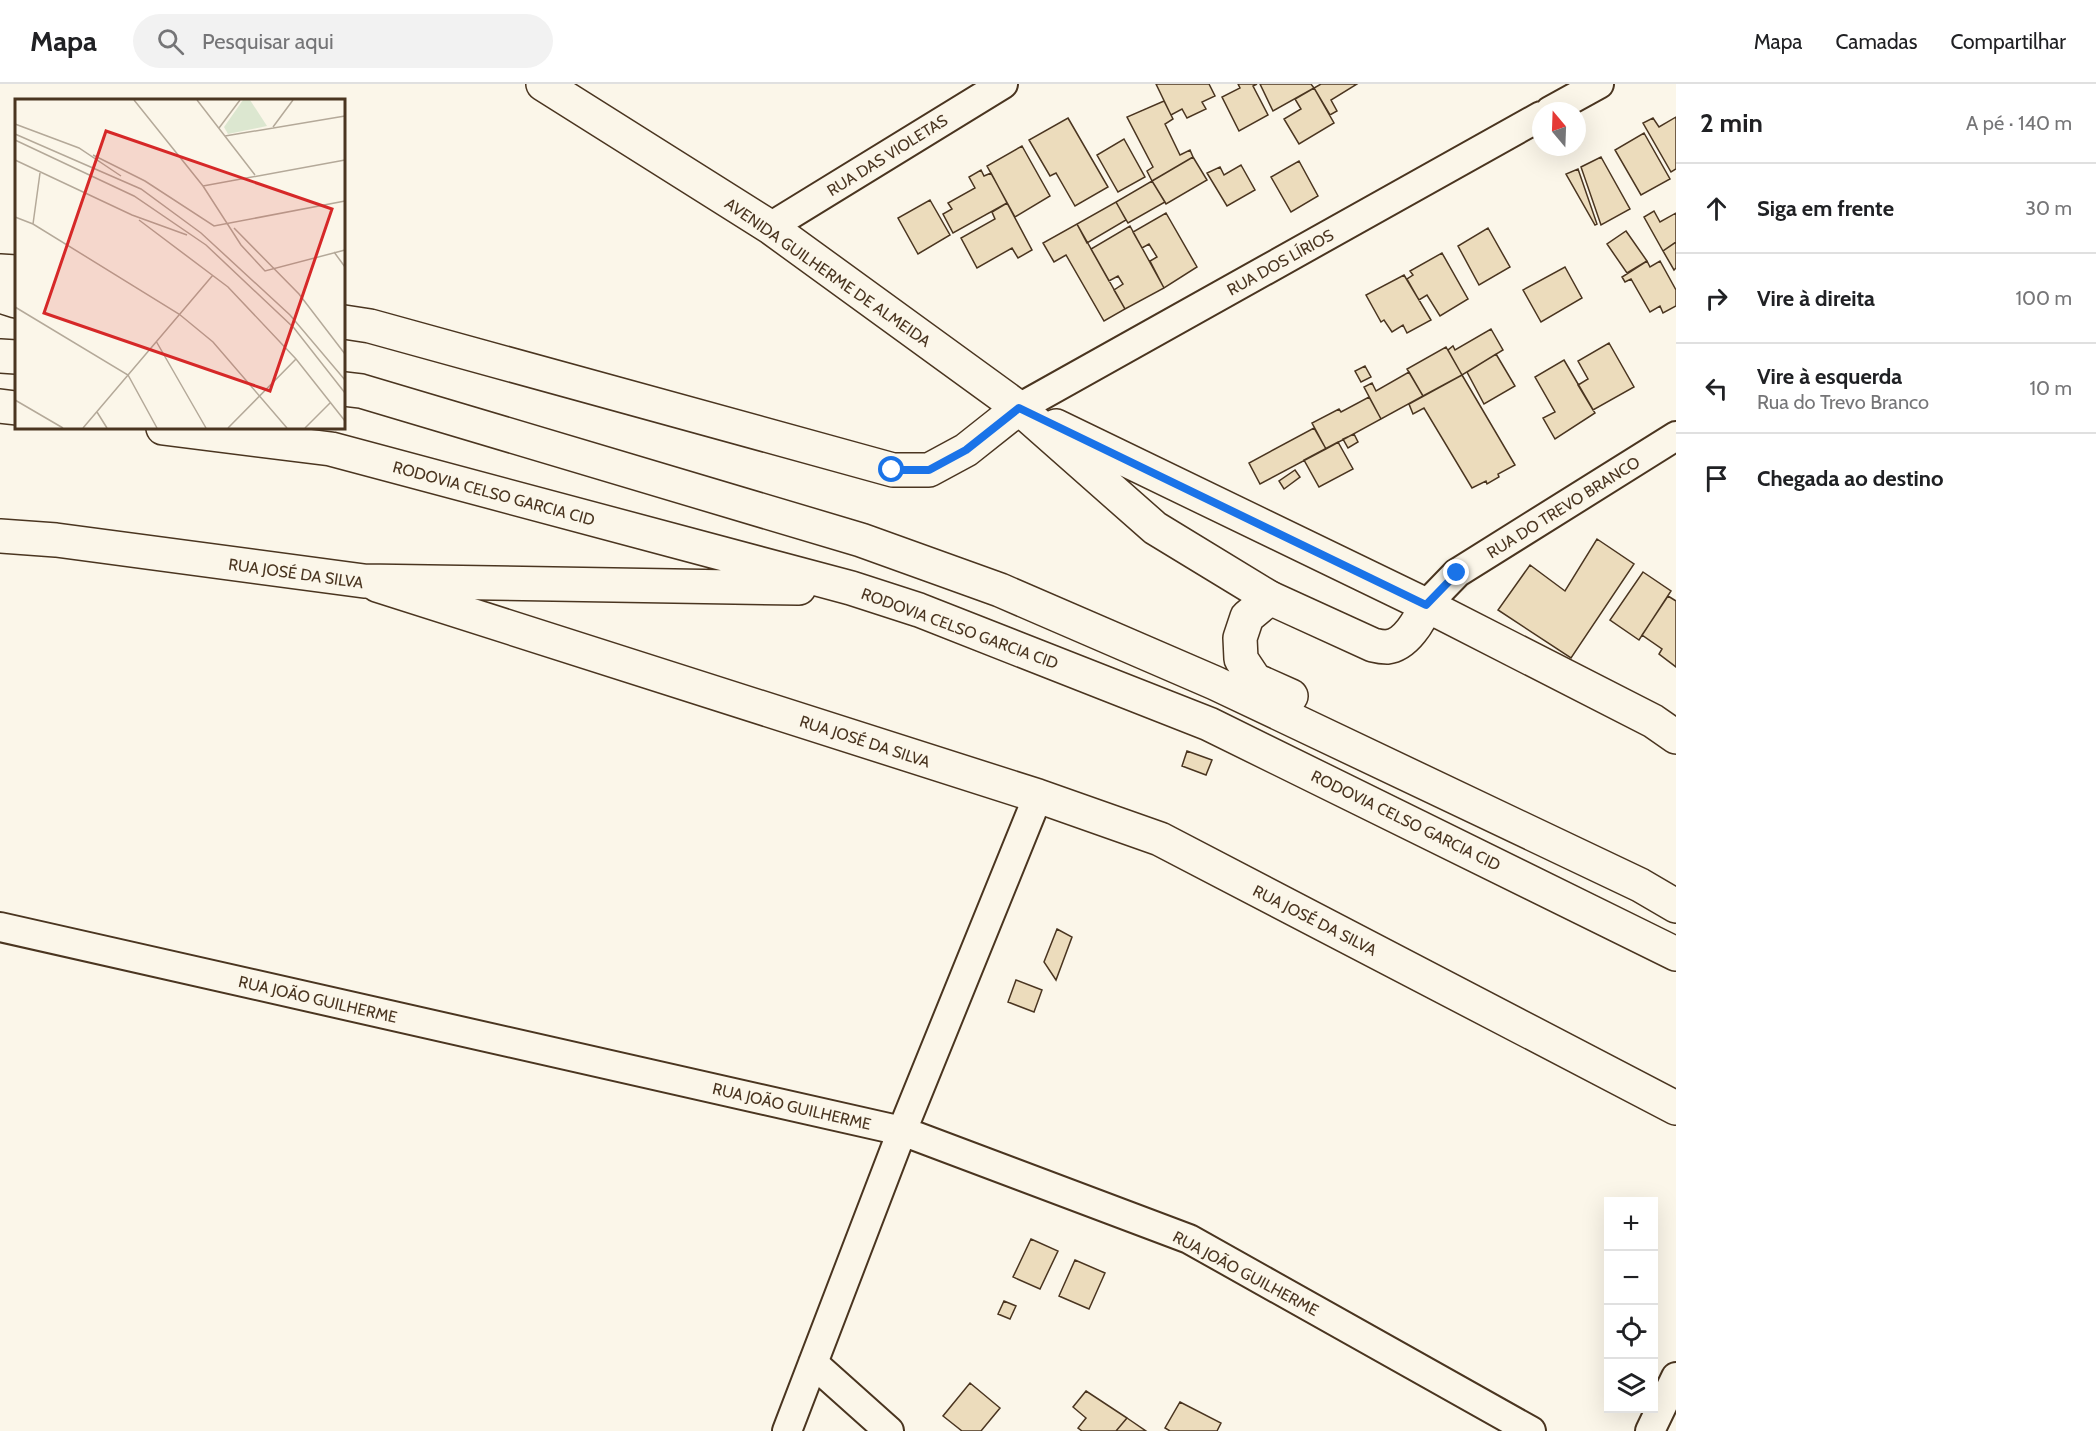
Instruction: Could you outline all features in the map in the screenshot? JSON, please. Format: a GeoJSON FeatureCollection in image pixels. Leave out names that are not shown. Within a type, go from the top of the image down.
{"type":"FeatureCollection","features":[{"type":"Feature","properties":{"kind":"main road","name":"AVENIDA GUILHERME DE ALMEIDA"},"geometry":{"type":"LineString","coordinates":[[543,84],[770,227],[1019,408],[1155,528],[1270,598],[1373,645],[1390,647],[1408,635],[1419,622],[1426,605]]}},
{"type":"Feature","properties":{"kind":"main road"},"geometry":{"type":"LineString","coordinates":[[0,271],[15,272]]}},
{"type":"Feature","properties":{"kind":"main road"},"geometry":{"type":"LineString","coordinates":[[0,297],[15,301]]}},
{"type":"Feature","properties":{"kind":"main road"},"geometry":{"type":"LineString","coordinates":[[345,322],[370,326],[892,470],[929,470],[966,450],[1019,408]]}},
{"type":"Feature","properties":{"kind":"main road"},"geometry":{"type":"LineString","coordinates":[[0,356],[15,357]]}},
{"type":"Feature","properties":{"kind":"main road"},"geometry":{"type":"LineString","coordinates":[[349,389],[861,540],[1000,590],[1215,683],[1640,885]]}},
{"type":"Feature","properties":{"kind":"main road"},"geometry":{"type":"LineString","coordinates":[[0,406],[15,408]]}},
{"type":"Feature","properties":{"kind":"main road","name":"AVENIDA GUILHERME DE ALMEIDA"},"geometry":{"type":"LineString","coordinates":[[1019,408],[1426,605],[1653,721],[1676,737]]}},
{"type":"Feature","properties":{"kind":"main road","name":"RODOVIA CELSO GARCIA CID"},"geometry":{"type":"LineString","coordinates":[[171,429],[331,449],[850,588],[919,610],[1209,724],[1676,954]]}},
{"type":"Feature","properties":{"kind":"main road","name":"RUA JOSÉ DA SILVA"},"geometry":{"type":"LineString","coordinates":[[0,536],[56,540],[364,581],[1038,796],[1160,839],[1676,1108]]}},
{"type":"Feature","properties":{"kind":"main road"},"geometry":{"type":"LineString","coordinates":[[364,581],[850,588]]}},
{"type":"Feature","properties":{"kind":"main road"},"geometry":{"type":"LineString","coordinates":[[1270,598],[1247,617],[1240,638],[1241,660],[1255,680],[1509,798],[1640,885],[1676,906]]}},
{"type":"Feature","properties":{"kind":"street","name":"RUA DAS VIOLETAS"},"geometry":{"type":"LineString","coordinates":[[770,227],[1003,84]]}},
{"type":"Feature","properties":{"kind":"street"},"geometry":{"type":"LineString","coordinates":[[1566,102],[1599,84]]}},
{"type":"Feature","properties":{"kind":"street","name":"RUA DOS LÍRIOS"},"geometry":{"type":"LineString","coordinates":[[1019,408],[1532,121]]}},
{"type":"Feature","properties":{"kind":"street","name":"RUA DO TREVO BRANCO"},"geometry":{"type":"LineString","coordinates":[[1426,605],[1457,573],[1676,436]]}},
{"type":"Feature","properties":{"kind":"street"},"geometry":{"type":"LineString","coordinates":[[787,1431],[902,1131],[1038,796]]}},
{"type":"Feature","properties":{"kind":"street","name":"RUA JOÃO GUILHERME"},"geometry":{"type":"LineString","coordinates":[[0,927],[902,1131],[1189,1239],[1531,1431]]}},
{"type":"Feature","properties":{"kind":"street"},"geometry":{"type":"LineString","coordinates":[[813,1363],[890,1431]]}},
{"type":"Feature","properties":{"kind":"street"},"geometry":{"type":"LineString","coordinates":[[1650,1431],[1676,1377]]}},
{"type":"Feature","properties":{"kind":"building"},"geometry":{"type":"Polygon","coordinates":[[[1156,84],[1209,84],[1215,96],[1202,102],[1206,109],[1187,118],[1182,109],[1171,115],[1156,84]]]}},
{"type":"Feature","properties":{"kind":"building"},"geometry":{"type":"Polygon","coordinates":[[[1238,84],[1257,84],[1253,86],[1268,115],[1239,131],[1222,97],[1240,88],[1238,84]]]}},
{"type":"Feature","properties":{"kind":"building"},"geometry":{"type":"Polygon","coordinates":[[[1260,84],[1311,84],[1314,88],[1273,111],[1260,84]]]}},
{"type":"Feature","properties":{"kind":"building"},"geometry":{"type":"Polygon","coordinates":[[[1321,84],[1357,84],[1331,100],[1337,111],[1330,115],[1314,88],[1321,84]]]}},
{"type":"Feature","properties":{"kind":"building"},"geometry":{"type":"Polygon","coordinates":[[[1314,88],[1334,123],[1299,144],[1284,119],[1301,109],[1295,99],[1314,88]]]}},
{"type":"Feature","properties":{"kind":"building"},"geometry":{"type":"Polygon","coordinates":[[[1164,101],[1173,119],[1165,124],[1180,155],[1190,150],[1193,157],[1152,181],[1147,171],[1153,167],[1127,117],[1164,101]]]}},
{"type":"Feature","properties":{"kind":"building"},"geometry":{"type":"Polygon","coordinates":[[[1676,117],[1676,169],[1671,172],[1643,123],[1653,118],[1659,127],[1676,117]]]}},
{"type":"Feature","properties":{"kind":"building"},"geometry":{"type":"Polygon","coordinates":[[[1068,118],[1108,187],[1075,206],[1056,173],[1050,176],[1029,140],[1068,118]]]}},
{"type":"Feature","properties":{"kind":"building"},"geometry":{"type":"Polygon","coordinates":[[[1644,133],[1670,179],[1641,195],[1615,150],[1644,133]]]}},
{"type":"Feature","properties":{"kind":"building"},"geometry":{"type":"Polygon","coordinates":[[[1124,139],[1145,177],[1118,192],[1097,155],[1124,139]]]}},
{"type":"Feature","properties":{"kind":"building"},"geometry":{"type":"Polygon","coordinates":[[[1022,146],[1050,196],[1015,217],[987,166],[1022,146]]]}},
{"type":"Feature","properties":{"kind":"building"},"geometry":{"type":"Polygon","coordinates":[[[1193,157],[1207,180],[1166,204],[1152,181],[1193,157]]]}},
{"type":"Feature","properties":{"kind":"building"},"geometry":{"type":"Polygon","coordinates":[[[1601,157],[1630,209],[1601,225],[1581,167],[1601,157]]]}},
{"type":"Feature","properties":{"kind":"building"},"geometry":{"type":"Polygon","coordinates":[[[1299,161],[1318,196],[1291,212],[1271,177],[1299,161]]]}},
{"type":"Feature","properties":{"kind":"building"},"geometry":{"type":"Polygon","coordinates":[[[1241,165],[1255,190],[1227,206],[1207,173],[1220,167],[1224,175],[1241,165]]]}},
{"type":"Feature","properties":{"kind":"building"},"geometry":{"type":"Polygon","coordinates":[[[1578,169],[1597,224],[1595,225],[1566,174],[1578,169]]]}},
{"type":"Feature","properties":{"kind":"building"},"geometry":{"type":"Polygon","coordinates":[[[981,170],[984,176],[991,173],[1007,203],[953,233],[943,214],[952,209],[948,203],[975,188],[969,177],[981,170]]]}},
{"type":"Feature","properties":{"kind":"building"},"geometry":{"type":"Polygon","coordinates":[[[1152,181],[1165,202],[1128,223],[1116,202],[1152,181]]]}},
{"type":"Feature","properties":{"kind":"building"},"geometry":{"type":"Polygon","coordinates":[[[930,200],[950,235],[918,254],[898,218],[930,200]]]}},
{"type":"Feature","properties":{"kind":"building"},"geometry":{"type":"Polygon","coordinates":[[[1116,202],[1126,220],[1087,243],[1077,224],[1116,202]]]}},
{"type":"Feature","properties":{"kind":"building"},"geometry":{"type":"Polygon","coordinates":[[[1007,203],[1032,250],[1018,258],[1012,248],[977,268],[961,238],[995,219],[992,212],[1007,203]]]}},
{"type":"Feature","properties":{"kind":"building"},"geometry":{"type":"Polygon","coordinates":[[[1654,211],[1660,222],[1676,213],[1676,242],[1663,251],[1644,217],[1654,211]]]}},
{"type":"Feature","properties":{"kind":"building"},"geometry":{"type":"Polygon","coordinates":[[[1166,213],[1197,267],[1164,288],[1150,261],[1157,257],[1149,244],[1142,248],[1133,232],[1166,213]]]}},
{"type":"Feature","properties":{"kind":"building"},"geometry":{"type":"Polygon","coordinates":[[[1077,224],[1125,309],[1104,321],[1066,255],[1054,262],[1043,243],[1077,224]]]}},
{"type":"Feature","properties":{"kind":"building"},"geometry":{"type":"Polygon","coordinates":[[[1130,226],[1164,288],[1125,309],[1114,290],[1123,284],[1118,276],[1109,281],[1091,249],[1130,226]]]}},
{"type":"Feature","properties":{"kind":"building"},"geometry":{"type":"Polygon","coordinates":[[[1488,228],[1510,267],[1479,285],[1458,246],[1488,228]]]}},
{"type":"Feature","properties":{"kind":"building"},"geometry":{"type":"Polygon","coordinates":[[[1626,231],[1647,261],[1627,273],[1607,244],[1626,231]]]}},
{"type":"Feature","properties":{"kind":"building"},"geometry":{"type":"Polygon","coordinates":[[[1676,242],[1676,268],[1674,270],[1663,251],[1676,242]]]}},
{"type":"Feature","properties":{"kind":"building"},"geometry":{"type":"Polygon","coordinates":[[[1442,253],[1468,299],[1440,316],[1427,295],[1419,300],[1407,279],[1413,275],[1410,271],[1442,253]]]}},
{"type":"Feature","properties":{"kind":"building"},"geometry":{"type":"Polygon","coordinates":[[[1647,261],[1650,267],[1660,261],[1676,290],[1676,306],[1663,313],[1660,306],[1650,312],[1631,279],[1625,282],[1622,277],[1647,261]]]}},
{"type":"Feature","properties":{"kind":"building"},"geometry":{"type":"Polygon","coordinates":[[[1565,267],[1582,298],[1541,322],[1523,290],[1565,267]]]}},
{"type":"Feature","properties":{"kind":"building"},"geometry":{"type":"Polygon","coordinates":[[[1404,275],[1431,320],[1407,333],[1403,325],[1392,332],[1384,320],[1381,322],[1366,295],[1404,275]]]}},
{"type":"Feature","properties":{"kind":"building"},"geometry":{"type":"Polygon","coordinates":[[[1491,329],[1503,350],[1462,375],[1448,350],[1453,346],[1455,350],[1491,329]]]}},
{"type":"Feature","properties":{"kind":"building"},"geometry":{"type":"Polygon","coordinates":[[[1609,343],[1634,387],[1593,410],[1578,385],[1588,379],[1578,361],[1609,343]]]}},
{"type":"Feature","properties":{"kind":"building"},"geometry":{"type":"Polygon","coordinates":[[[1446,347],[1462,375],[1423,396],[1407,369],[1446,347]]]}},
{"type":"Feature","properties":{"kind":"building"},"geometry":{"type":"Polygon","coordinates":[[[1496,354],[1515,386],[1484,404],[1467,372],[1496,354]]]}},
{"type":"Feature","properties":{"kind":"building"},"geometry":{"type":"Polygon","coordinates":[[[1564,360],[1595,413],[1555,439],[1543,418],[1555,412],[1535,377],[1564,360]]]}},
{"type":"Feature","properties":{"kind":"building"},"geometry":{"type":"Polygon","coordinates":[[[1365,366],[1371,377],[1361,382],[1355,371],[1365,366]]]}},
{"type":"Feature","properties":{"kind":"building"},"geometry":{"type":"Polygon","coordinates":[[[1409,372],[1423,396],[1381,419],[1364,387],[1372,383],[1376,391],[1409,372]]]}},
{"type":"Feature","properties":{"kind":"building"},"geometry":{"type":"Polygon","coordinates":[[[1462,375],[1515,465],[1498,474],[1499,477],[1487,484],[1486,481],[1472,488],[1424,408],[1413,414],[1409,404],[1462,375]]]}},
{"type":"Feature","properties":{"kind":"building"},"geometry":{"type":"Polygon","coordinates":[[[1369,397],[1381,419],[1326,449],[1312,423],[1339,409],[1341,412],[1369,397]]]}},
{"type":"Feature","properties":{"kind":"building"},"geometry":{"type":"Polygon","coordinates":[[[1314,428],[1326,449],[1260,484],[1249,463],[1314,428]]]}},
{"type":"Feature","properties":{"kind":"building"},"geometry":{"type":"Polygon","coordinates":[[[1354,434],[1358,442],[1348,448],[1343,439],[1354,434]]]}},
{"type":"Feature","properties":{"kind":"building"},"geometry":{"type":"Polygon","coordinates":[[[1338,442],[1353,469],[1319,487],[1304,460],[1338,442]]]}},
{"type":"Feature","properties":{"kind":"building"},"geometry":{"type":"Polygon","coordinates":[[[1295,470],[1300,477],[1284,489],[1279,481],[1295,470]]]}},
{"type":"Feature","properties":{"kind":"building"},"geometry":{"type":"Polygon","coordinates":[[[1597,539],[1634,564],[1571,658],[1498,610],[1530,565],[1565,591],[1597,539]]]}},
{"type":"Feature","properties":{"kind":"building"},"geometry":{"type":"Polygon","coordinates":[[[1643,572],[1671,591],[1639,640],[1610,620],[1643,572]]]}},
{"type":"Feature","properties":{"kind":"building"},"geometry":{"type":"Polygon","coordinates":[[[1668,596],[1676,601],[1676,667],[1659,654],[1662,649],[1642,635],[1668,596]]]}},
{"type":"Feature","properties":{"kind":"building"},"geometry":{"type":"Polygon","coordinates":[[[1187,751],[1212,760],[1206,775],[1182,766],[1187,751]]]}},
{"type":"Feature","properties":{"kind":"building"},"geometry":{"type":"Polygon","coordinates":[[[1057,929],[1072,937],[1056,980],[1044,962],[1057,929]]]}},
{"type":"Feature","properties":{"kind":"building"},"geometry":{"type":"Polygon","coordinates":[[[1016,980],[1042,990],[1034,1012],[1008,1002],[1016,980]]]}},
{"type":"Feature","properties":{"kind":"building"},"geometry":{"type":"Polygon","coordinates":[[[1031,1239],[1058,1251],[1040,1289],[1013,1277],[1031,1239]]]}},
{"type":"Feature","properties":{"kind":"building"},"geometry":{"type":"Polygon","coordinates":[[[1075,1260],[1105,1273],[1089,1309],[1059,1296],[1075,1260]]]}},
{"type":"Feature","properties":{"kind":"building"},"geometry":{"type":"Polygon","coordinates":[[[1004,1301],[1016,1306],[1010,1319],[998,1314],[1004,1301]]]}},
{"type":"Feature","properties":{"kind":"building"},"geometry":{"type":"Polygon","coordinates":[[[970,1383],[1000,1408],[981,1431],[962,1431],[943,1416],[970,1383]]]}},
{"type":"Feature","properties":{"kind":"building"},"geometry":{"type":"Polygon","coordinates":[[[1086,1391],[1127,1418],[1116,1431],[1082,1431],[1078,1428],[1086,1418],[1073,1407],[1086,1391]]]}},
{"type":"Feature","properties":{"kind":"building"},"geometry":{"type":"Polygon","coordinates":[[[1180,1402],[1221,1423],[1217,1431],[1170,1431],[1165,1428],[1180,1402]]]}},
{"type":"Feature","properties":{"kind":"building"},"geometry":{"type":"Polygon","coordinates":[[[1127,1418],[1146,1431],[1116,1431],[1127,1418]]]}},
{"type":"Feature","properties":{"kind":"route"},"geometry":{"type":"LineString","coordinates":[[892,470],[929,470],[966,450],[1019,408],[1426,605],[1457,573]]}}]}
